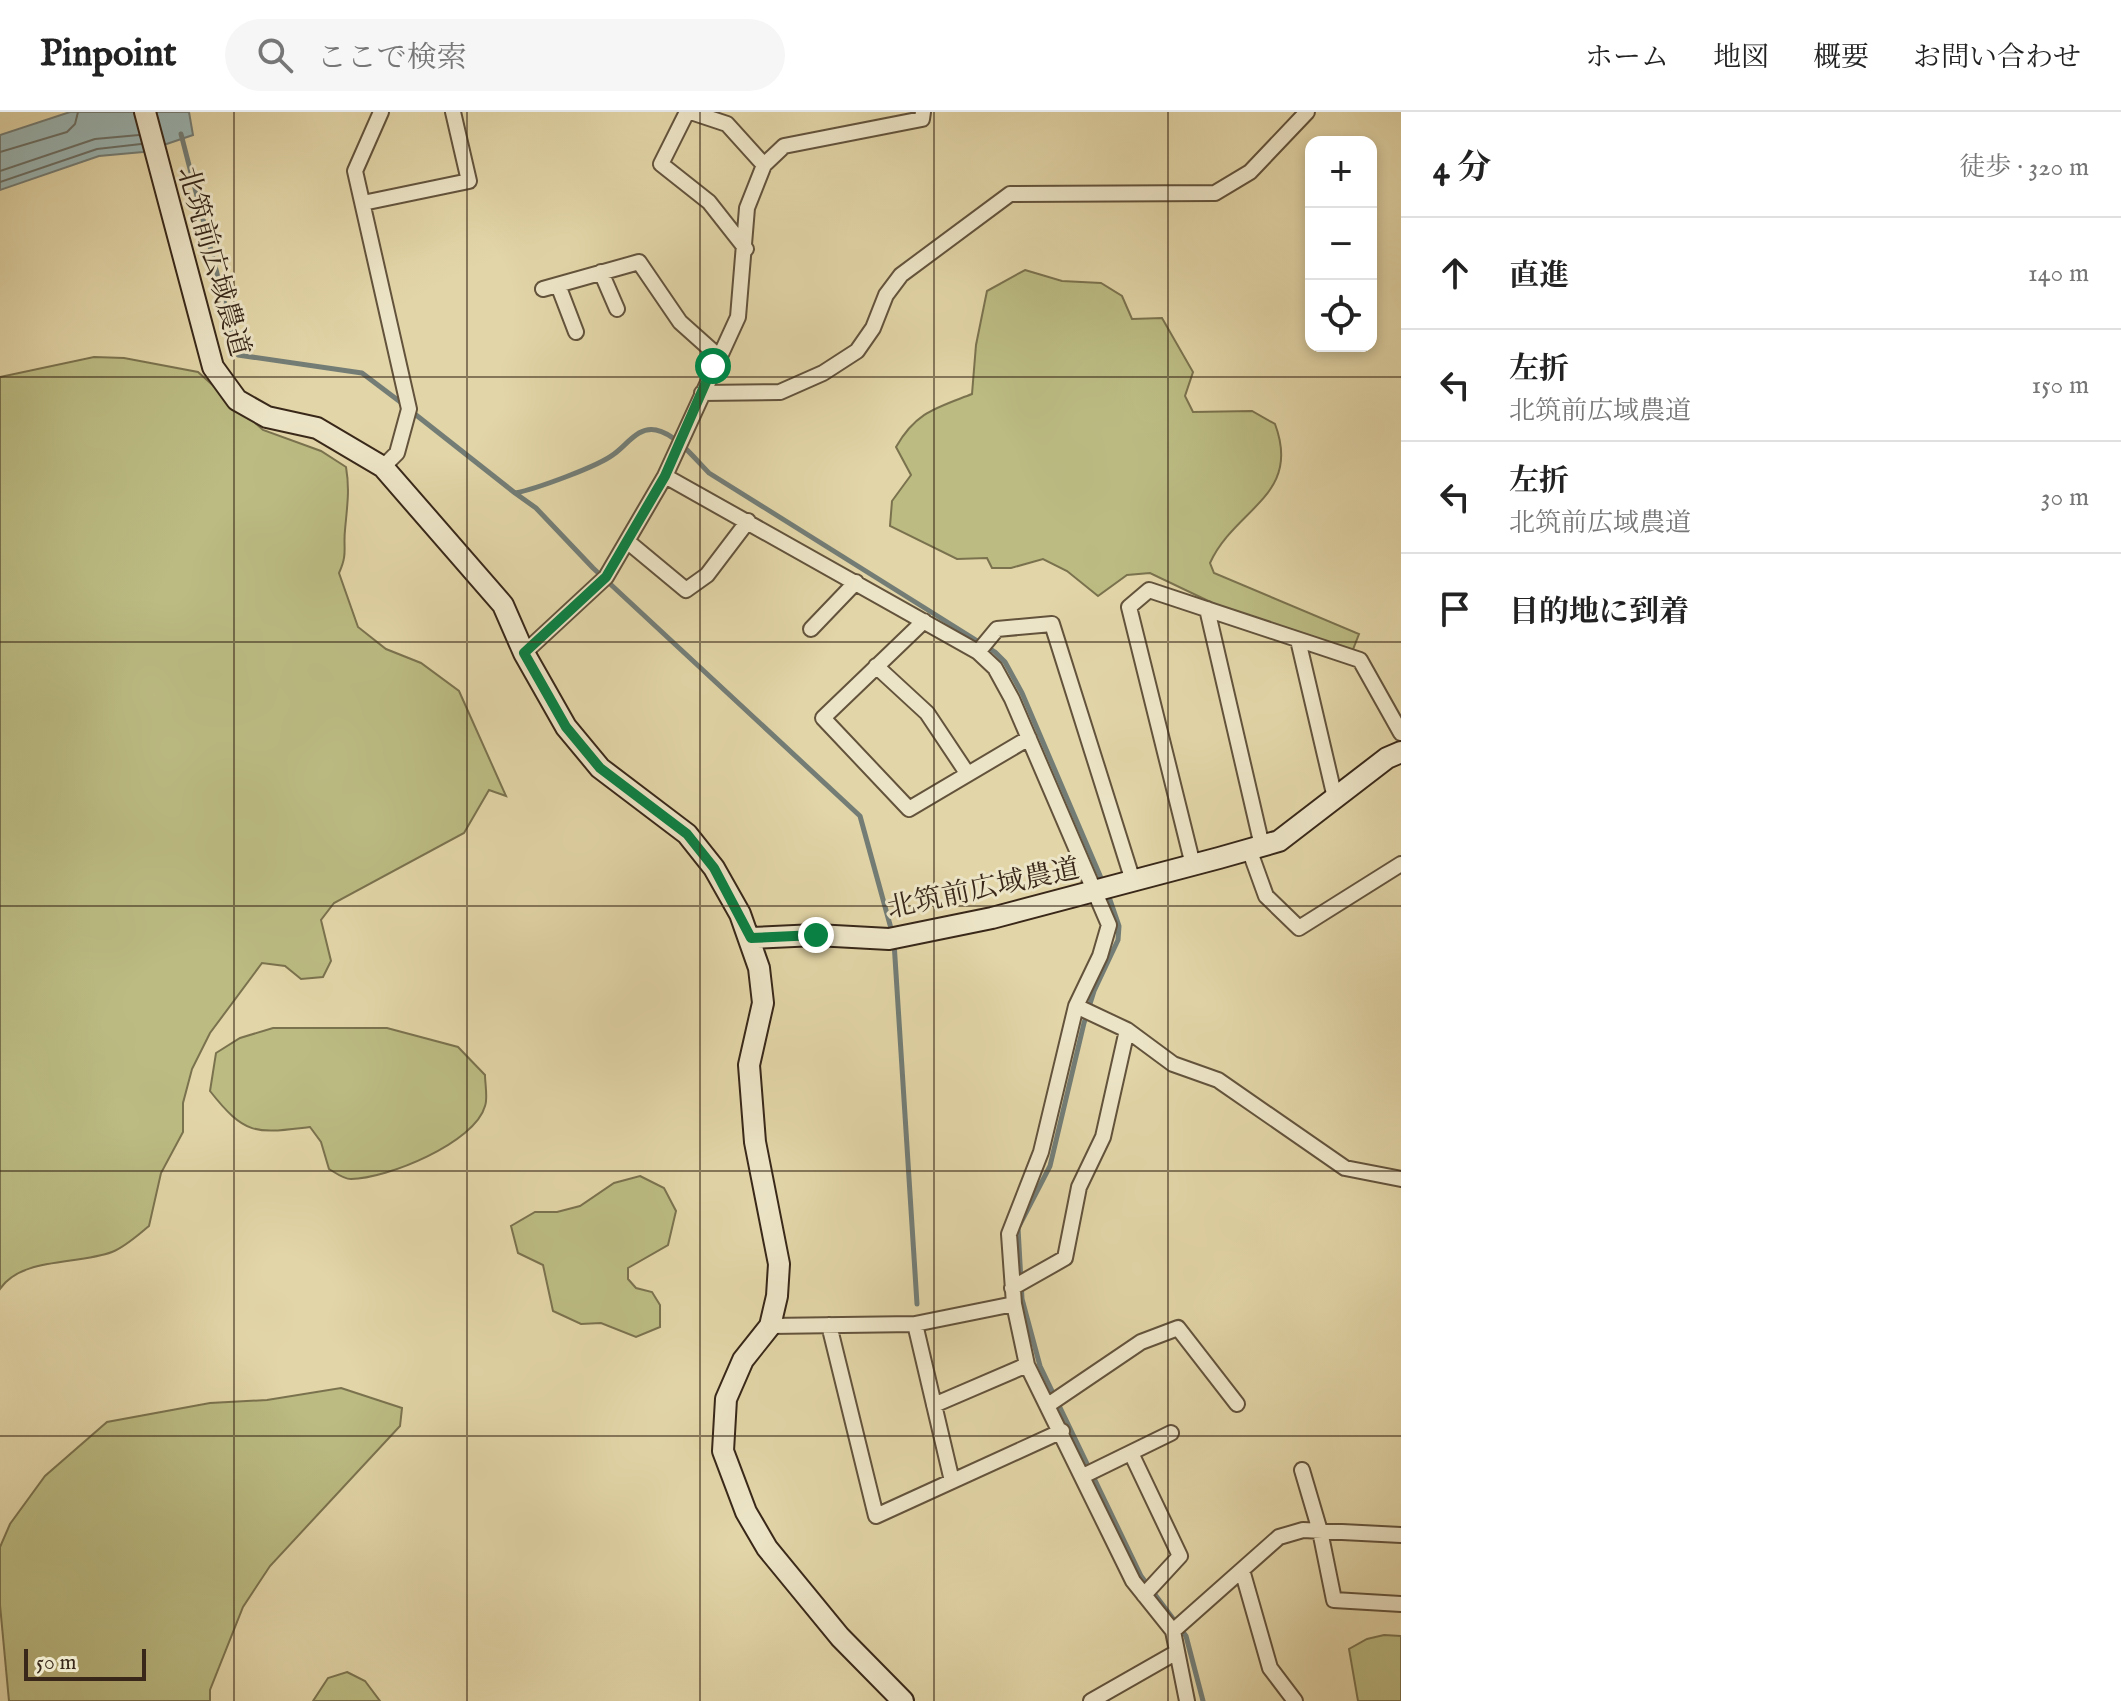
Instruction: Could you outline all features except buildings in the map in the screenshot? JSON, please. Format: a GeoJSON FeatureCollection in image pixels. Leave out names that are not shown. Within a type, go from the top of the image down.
{"type":"FeatureCollection","features":[{"type":"Feature","properties":{"kind":"street","name":"北筑前広域農道"},"geometry":{"type":"LineString","coordinates":[[145,112],[213,367],[237,400],[267,417],[327,433],[383,467],[503,605],[524,653],[566,727],[600,768],[687,834],[705,857],[751,938],[816,935],[889,939],[992,918],[1256,848],[1279,841],[1387,758],[1401,752]]}},
{"type":"Feature","properties":{"kind":"street"},"geometry":{"type":"LineString","coordinates":[[381,112],[355,171],[409,409],[397,453],[383,467]]}},
{"type":"Feature","properties":{"kind":"street"},"geometry":{"type":"LineString","coordinates":[[363,203],[469,181],[453,112]]}},
{"type":"Feature","properties":{"kind":"street"},"geometry":{"type":"LineString","coordinates":[[746,249],[709,202],[661,164],[689,112],[727,124],[764,165]]}},
{"type":"Feature","properties":{"kind":"street"},"geometry":{"type":"LineString","coordinates":[[524,653],[606,577],[665,476],[738,317],[747,208],[764,165],[784,146],[922,119],[923,112]]}},
{"type":"Feature","properties":{"kind":"street"},"geometry":{"type":"LineString","coordinates":[[702,393],[780,392],[834,366],[857,351],[873,328],[886,295],[901,275],[1010,194],[1215,193],[1250,172],[1307,112]]}},
{"type":"Feature","properties":{"kind":"street"},"geometry":{"type":"LineString","coordinates":[[576,332],[550,287],[639,262],[680,322],[718,356]]}},
{"type":"Feature","properties":{"kind":"street"},"geometry":{"type":"LineString","coordinates":[[601,272],[617,309]]}},
{"type":"Feature","properties":{"kind":"street"},"geometry":{"type":"LineString","coordinates":[[665,476],[978,652],[995,668],[1096,891],[1109,925],[1100,956],[1076,1006],[1041,1152],[1009,1234],[1012,1288],[1027,1365],[1133,1581],[1173,1631],[1184,1700]]}},
{"type":"Feature","properties":{"kind":"street"},"geometry":{"type":"LineString","coordinates":[[627,541],[686,590],[707,575],[748,521]]}},
{"type":"Feature","properties":{"kind":"street"},"geometry":{"type":"LineString","coordinates":[[811,629],[856,582]]}},
{"type":"Feature","properties":{"kind":"street"},"geometry":{"type":"LineString","coordinates":[[1193,865],[1129,607],[1149,590],[1360,660],[1401,733]]}},
{"type":"Feature","properties":{"kind":"street"},"geometry":{"type":"LineString","coordinates":[[1207,609],[1266,896],[1299,928],[1401,864]]}},
{"type":"Feature","properties":{"kind":"street"},"geometry":{"type":"LineString","coordinates":[[924,621],[823,718],[909,809],[1029,738]]}},
{"type":"Feature","properties":{"kind":"street"},"geometry":{"type":"LineString","coordinates":[[978,652],[997,629],[1052,624],[1133,881]]}},
{"type":"Feature","properties":{"kind":"street"},"geometry":{"type":"LineString","coordinates":[[1298,640],[1335,798]]}},
{"type":"Feature","properties":{"kind":"street"},"geometry":{"type":"LineString","coordinates":[[876,666],[927,713],[967,773]]}},
{"type":"Feature","properties":{"kind":"street"},"geometry":{"type":"LineString","coordinates":[[751,938],[759,968],[763,1003],[749,1065],[755,1142],[779,1264],[777,1296],[770,1326],[743,1360],[726,1399],[723,1451],[746,1512],[767,1548],[815,1610],[903,1701]]}},
{"type":"Feature","properties":{"kind":"street"},"geometry":{"type":"LineString","coordinates":[[1076,1006],[1127,1030],[1173,1064],[1218,1080],[1345,1168],[1401,1179]]}},
{"type":"Feature","properties":{"kind":"street"},"geometry":{"type":"LineString","coordinates":[[1012,1288],[1065,1258],[1079,1187],[1103,1137],[1127,1030]]}},
{"type":"Feature","properties":{"kind":"street"},"geometry":{"type":"LineString","coordinates":[[770,1326],[915,1324],[1014,1304]]}},
{"type":"Feature","properties":{"kind":"street"},"geometry":{"type":"LineString","coordinates":[[915,1324],[952,1481]]}},
{"type":"Feature","properties":{"kind":"street"},"geometry":{"type":"LineString","coordinates":[[829,1325],[876,1516],[1062,1431]]}},
{"type":"Feature","properties":{"kind":"street"},"geometry":{"type":"LineString","coordinates":[[1048,1405],[1141,1342],[1178,1328],[1237,1404]]}},
{"type":"Feature","properties":{"kind":"street"},"geometry":{"type":"LineString","coordinates":[[934,1405],[1027,1365]]}},
{"type":"Feature","properties":{"kind":"street"},"geometry":{"type":"LineString","coordinates":[[1083,1476],[1171,1433]]}},
{"type":"Feature","properties":{"kind":"street"},"geometry":{"type":"LineString","coordinates":[[1131,1453],[1180,1556],[1144,1595]]}},
{"type":"Feature","properties":{"kind":"street"},"geometry":{"type":"LineString","coordinates":[[1302,1470],[1320,1531],[1334,1600],[1401,1604]]}},
{"type":"Feature","properties":{"kind":"street"},"geometry":{"type":"LineString","coordinates":[[1173,1631],[1279,1537],[1303,1530],[1401,1535]]}},
{"type":"Feature","properties":{"kind":"street"},"geometry":{"type":"LineString","coordinates":[[1242,1570],[1270,1668],[1295,1701]]}},
{"type":"Feature","properties":{"kind":"street"},"geometry":{"type":"LineString","coordinates":[[1091,1701],[1177,1652]]}},
{"type":"Feature","properties":{"kind":"green space"},"geometry":{"type":"Polygon","coordinates":[[[1025,270],[1062,281],[1101,283],[1122,296],[1132,319],[1162,318],[1193,372],[1185,396],[1193,412],[1252,411],[1275,424],[1281,448],[1280,468],[1273,485],[1221,544],[1210,563],[1214,573],[1359,634],[1352,652],[1221,607],[1150,573],[1127,575],[1098,596],[1067,571],[1043,559],[1011,568],[992,568],[987,558],[957,559],[890,526],[892,501],[911,475],[896,447],[919,419],[972,394],[976,345],[987,291],[1025,270]]]}},
{"type":"Feature","properties":{"kind":"green space"},"geometry":{"type":"Polygon","coordinates":[[[94,357],[124,358],[198,372],[263,430],[321,451],[346,467],[345,551],[339,573],[358,627],[386,649],[421,663],[459,691],[506,796],[489,790],[464,833],[334,903],[321,920],[331,961],[323,977],[301,979],[285,966],[262,963],[210,1033],[192,1069],[183,1103],[183,1132],[161,1173],[149,1226],[112,1252],[36,1267],[9,1279],[0,1289],[0,377],[94,357]]]}},
{"type":"Feature","properties":{"kind":"green space"},"geometry":{"type":"Polygon","coordinates":[[[273,1028],[387,1028],[458,1047],[485,1075],[485,1106],[478,1120],[465,1133],[427,1156],[385,1173],[345,1178],[329,1169],[321,1142],[310,1127],[277,1130],[254,1128],[233,1117],[210,1091],[216,1053],[240,1038],[273,1028]]]}},
{"type":"Feature","properties":{"kind":"green space"},"geometry":{"type":"Polygon","coordinates":[[[640,1176],[664,1188],[676,1211],[668,1245],[628,1268],[628,1279],[636,1288],[652,1292],[660,1305],[660,1327],[636,1337],[601,1323],[581,1324],[553,1311],[543,1265],[518,1253],[511,1226],[535,1212],[557,1212],[580,1206],[614,1183],[640,1176]]]}},
{"type":"Feature","properties":{"kind":"green space"},"geometry":{"type":"Polygon","coordinates":[[[341,1388],[402,1408],[400,1426],[270,1566],[243,1607],[210,1690],[210,1701],[9,1701],[0,1605],[0,1547],[10,1524],[45,1476],[107,1422],[210,1403],[267,1400],[341,1388]]]}},
{"type":"Feature","properties":{"kind":"green space"},"geometry":{"type":"Polygon","coordinates":[[[1384,1635],[1401,1636],[1401,1701],[1358,1701],[1349,1649],[1367,1639],[1384,1635]]]}},
{"type":"Feature","properties":{"kind":"green space"},"geometry":{"type":"Polygon","coordinates":[[[347,1672],[365,1681],[380,1701],[313,1701],[328,1678],[347,1672]]]}},
{"type":"Feature","properties":{"kind":"water"},"geometry":{"type":"Polygon","coordinates":[[[70,112],[189,112],[193,135],[143,152],[99,156],[0,190],[0,135],[70,112]]]}},
{"type":"Feature","properties":{"kind":"waterway"},"geometry":{"type":"LineString","coordinates":[[181,134],[238,355],[362,373],[403,404]]}},
{"type":"Feature","properties":{"kind":"waterway"},"geometry":{"type":"LineString","coordinates":[[411,411],[515,493],[595,465],[644,431],[663,432],[685,448],[709,473],[995,652],[1005,662],[1022,693],[1104,885]]}},
{"type":"Feature","properties":{"kind":"waterway"},"geometry":{"type":"LineString","coordinates":[[515,493],[536,508],[593,568],[860,816],[892,932]]}},
{"type":"Feature","properties":{"kind":"waterway"},"geometry":{"type":"LineString","coordinates":[[1108,894],[1119,926],[1118,940],[1094,991],[1084,1023],[1050,1166],[1018,1228],[1022,1299],[1040,1366],[1141,1576],[1186,1636],[1203,1701]]}},
{"type":"Feature","properties":{"kind":"waterway"},"geometry":{"type":"LineString","coordinates":[[894,942],[917,1304]]}},
{"type":"Feature","properties":{"kind":"route"},"geometry":{"type":"LineString","coordinates":[[713,366],[665,476],[606,577],[524,653],[566,727],[600,768],[687,834],[714,868],[751,938],[816,935]]}}]}
